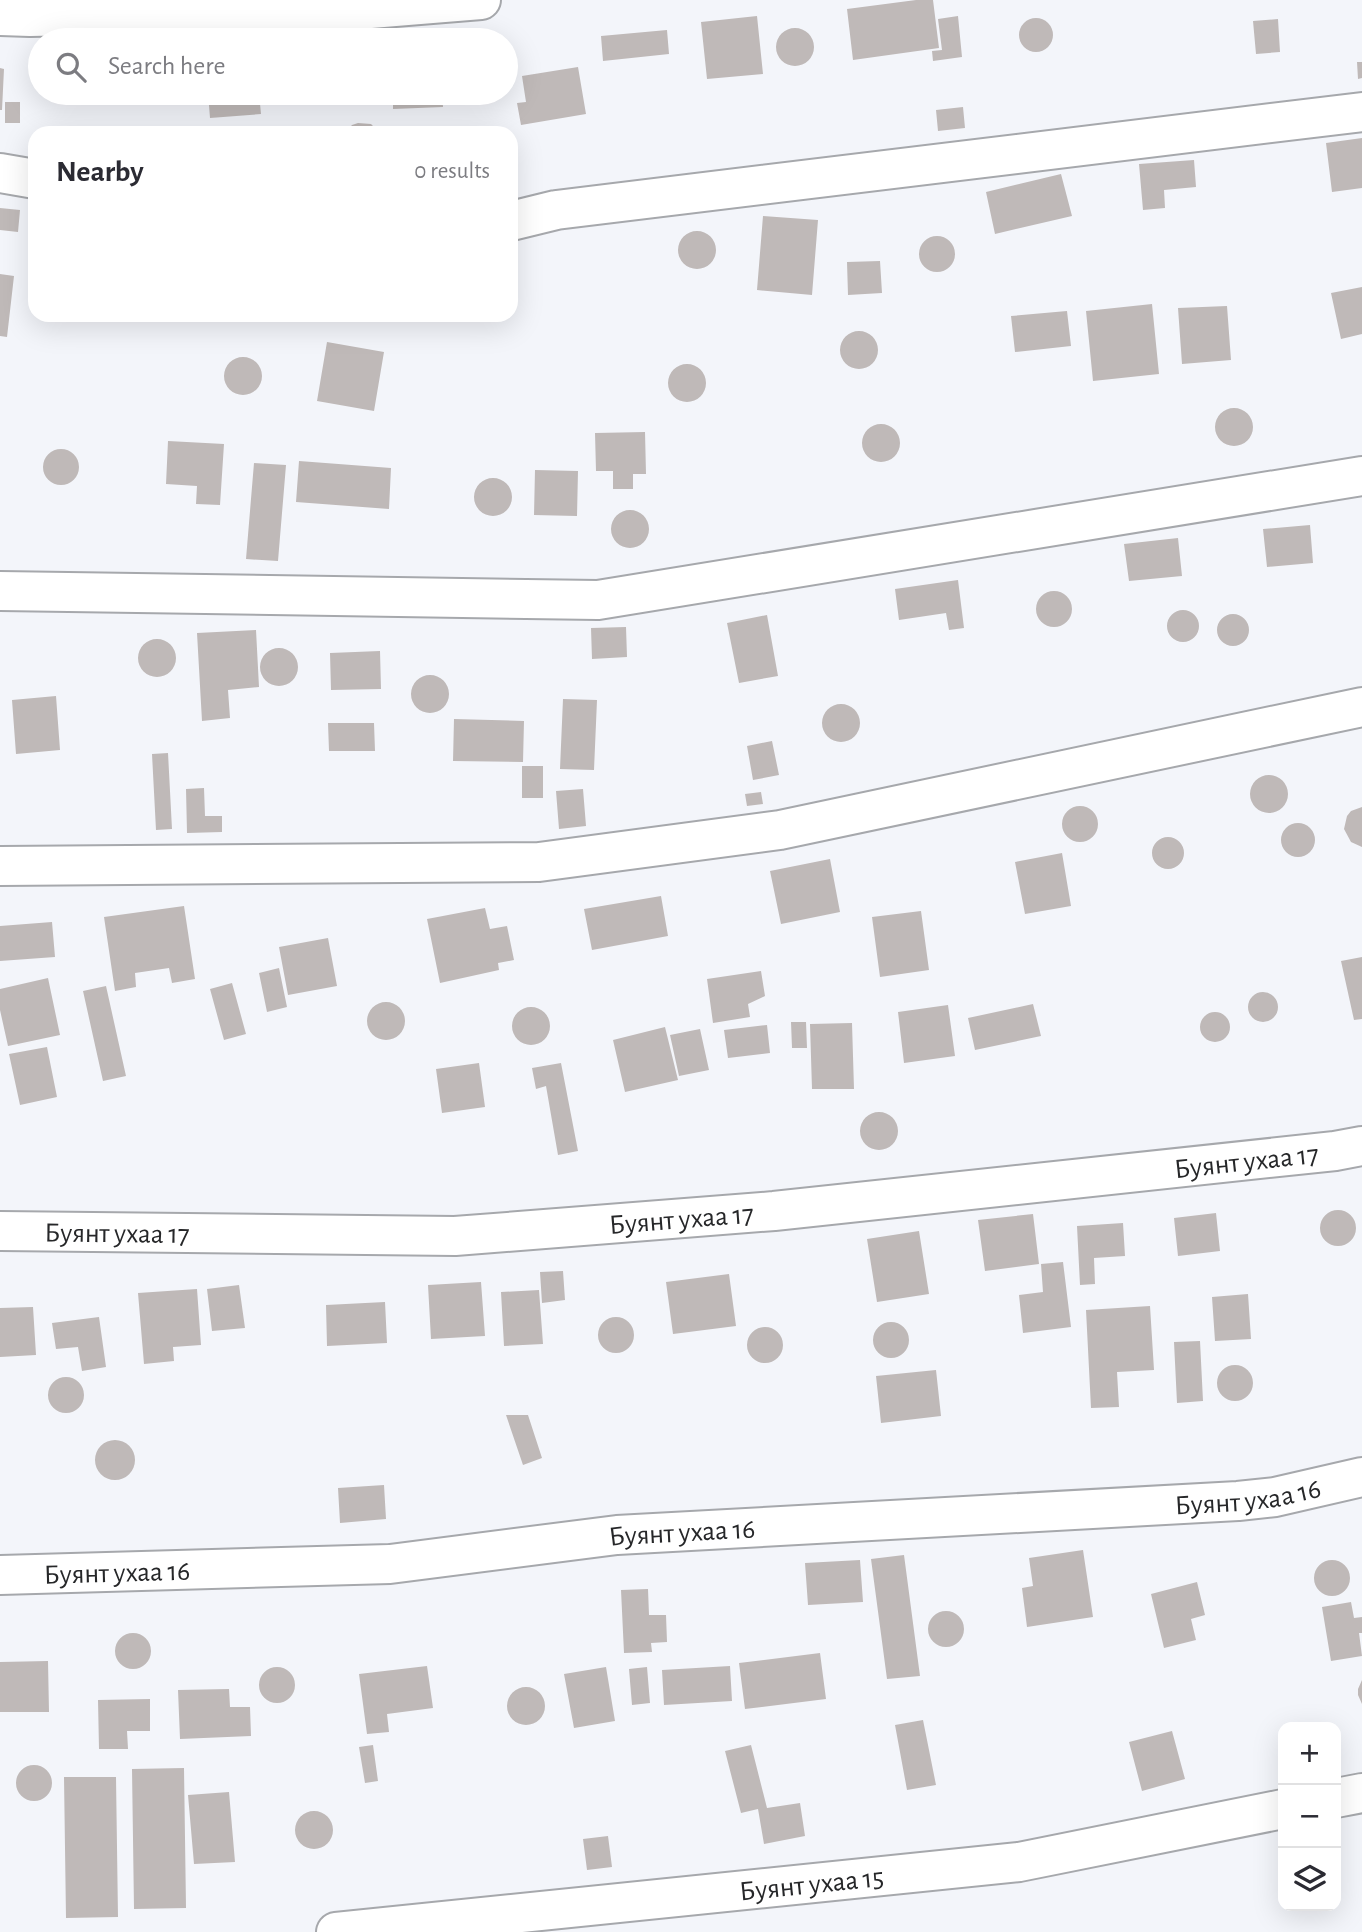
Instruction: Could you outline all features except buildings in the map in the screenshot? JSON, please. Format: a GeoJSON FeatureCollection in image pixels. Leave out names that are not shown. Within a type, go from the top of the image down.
{"type":"FeatureCollection","features":[{"type":"Feature","properties":{"kind":"street"},"geometry":{"type":"LineString","coordinates":[[0,16],[358,10],[481,0]]}},
{"type":"Feature","properties":{"kind":"street"},"geometry":{"type":"LineString","coordinates":[[518,219],[556,210],[1362,112]]}},
{"type":"Feature","properties":{"kind":"street"},"geometry":{"type":"LineString","coordinates":[[0,173],[28,178]]}},
{"type":"Feature","properties":{"kind":"street"},"geometry":{"type":"LineString","coordinates":[[0,591],[598,600],[1362,476]]}},
{"type":"Feature","properties":{"kind":"street"},"geometry":{"type":"LineString","coordinates":[[0,866],[539,862],[780,830],[1362,707]]}},
{"type":"Feature","properties":{"kind":"street","name":"Буянт ухаа 17"},"geometry":{"type":"LineString","coordinates":[[0,1231],[455,1236],[774,1211],[1362,1146]]}},
{"type":"Feature","properties":{"kind":"street","name":"Буянт ухаа 16"},"geometry":{"type":"LineString","coordinates":[[0,1575],[390,1564],[617,1535],[1238,1502],[1275,1497],[1362,1478]]}},
{"type":"Feature","properties":{"kind":"street"},"geometry":{"type":"LineString","coordinates":[[1341,1797],[1362,1793]]}},
{"type":"Feature","properties":{"kind":"street","name":"Буянт ухаа 15"},"geometry":{"type":"LineString","coordinates":[[336,1932],[1019,1862],[1278,1810]]}}]}
